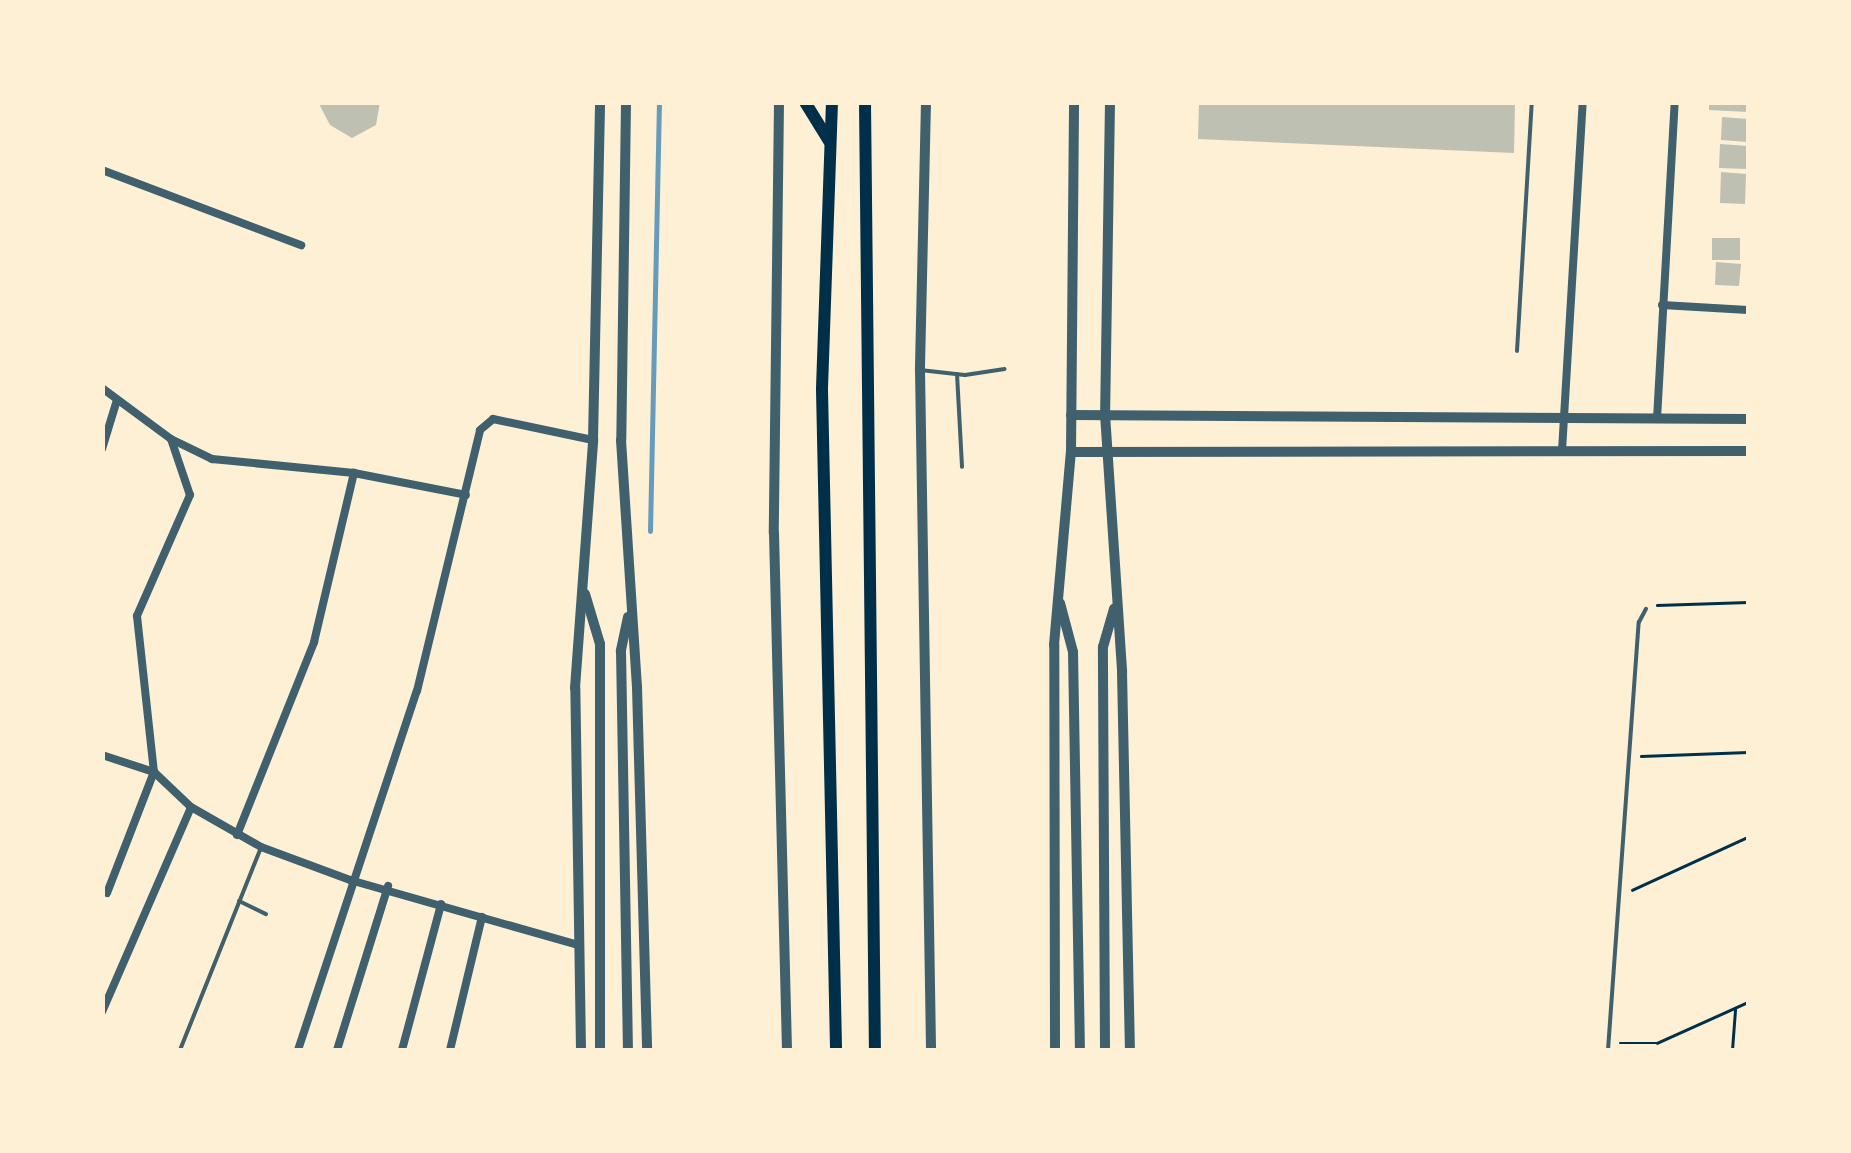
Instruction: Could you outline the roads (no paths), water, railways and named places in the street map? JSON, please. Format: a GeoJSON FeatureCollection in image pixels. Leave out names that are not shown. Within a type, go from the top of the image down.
{"type":"FeatureCollection","features":[{"type":"Feature","properties":{"kind":"highway"},"geometry":{"type":"LineString","coordinates":[[805,102],[831,144]]}},
{"type":"Feature","properties":{"kind":"highway"},"geometry":{"type":"LineString","coordinates":[[832,102],[822,390],[836,1050]]}},
{"type":"Feature","properties":{"kind":"highway"},"geometry":{"type":"LineString","coordinates":[[865,102],[875,1050]]}},
{"type":"Feature","properties":{"kind":"street"},"geometry":{"type":"LineString","coordinates":[[580,1050],[576,688],[593,440],[600,102]]}},
{"type":"Feature","properties":{"kind":"street"},"geometry":{"type":"LineString","coordinates":[[626,102],[621,440],[647,1050]]}},
{"type":"Feature","properties":{"kind":"street"},"geometry":{"type":"LineString","coordinates":[[779,102],[774,533],[787,1050]]}},
{"type":"Feature","properties":{"kind":"street"},"geometry":{"type":"LineString","coordinates":[[926,102],[920,370],[931,1050]]}},
{"type":"Feature","properties":{"kind":"street"},"geometry":{"type":"LineString","coordinates":[[1055,1050],[1058,597],[1071,452],[1074,102]]}},
{"type":"Feature","properties":{"kind":"street"},"geometry":{"type":"LineString","coordinates":[[1110,102],[1105,414],[1117,598],[1130,1050]]}},
{"type":"Feature","properties":{"kind":"street"},"geometry":{"type":"LineString","coordinates":[[1562,451],[1583,102]]}},
{"type":"Feature","properties":{"kind":"street"},"geometry":{"type":"LineString","coordinates":[[1657,420],[1675,102]]}},
{"type":"Feature","properties":{"kind":"street"},"geometry":{"type":"LineString","coordinates":[[102,170],[301,244]]}},
{"type":"Feature","properties":{"kind":"street"},"geometry":{"type":"LineString","coordinates":[[1662,305],[1748,310]]}},
{"type":"Feature","properties":{"kind":"street"},"geometry":{"type":"LineString","coordinates":[[102,388],[170,439],[212,458],[354,473],[466,495]]}},
{"type":"Feature","properties":{"kind":"street"},"geometry":{"type":"LineString","coordinates":[[102,449],[117,400]]}},
{"type":"Feature","properties":{"kind":"street"},"geometry":{"type":"LineString","coordinates":[[1071,415],[1748,419]]}},
{"type":"Feature","properties":{"kind":"street"},"geometry":{"type":"LineString","coordinates":[[298,1050],[350,880],[417,690],[485,422],[593,440]]}},
{"type":"Feature","properties":{"kind":"street"},"geometry":{"type":"LineString","coordinates":[[107,893],[154,772],[137,616],[190,495],[170,439]]}},
{"type":"Feature","properties":{"kind":"street"},"geometry":{"type":"LineString","coordinates":[[1071,452],[1748,451]]}},
{"type":"Feature","properties":{"kind":"street"},"geometry":{"type":"LineString","coordinates":[[237,835],[314,642],[354,473]]}},
{"type":"Feature","properties":{"kind":"street"},"geometry":{"type":"LineString","coordinates":[[583,585],[600,644],[600,1050]]}},
{"type":"Feature","properties":{"kind":"street"},"geometry":{"type":"LineString","coordinates":[[1058,597],[1073,652],[1080,1050]]}},
{"type":"Feature","properties":{"kind":"street"},"geometry":{"type":"LineString","coordinates":[[1105,1050],[1103,647],[1117,598]]}},
{"type":"Feature","properties":{"kind":"street"},"geometry":{"type":"LineString","coordinates":[[628,1050],[621,652],[630,602]]}},
{"type":"Feature","properties":{"kind":"street"},"geometry":{"type":"LineString","coordinates":[[102,755],[154,772],[191,808],[261,847],[350,880],[388,886],[578,945]]}},
{"type":"Feature","properties":{"kind":"street"},"geometry":{"type":"LineString","coordinates":[[102,1012],[191,808]]}},
{"type":"Feature","properties":{"kind":"street"},"geometry":{"type":"LineString","coordinates":[[337,1050],[388,886]]}},
{"type":"Feature","properties":{"kind":"street"},"geometry":{"type":"LineString","coordinates":[[402,1050],[441,904]]}},
{"type":"Feature","properties":{"kind":"street"},"geometry":{"type":"LineString","coordinates":[[450,1050],[482,916]]}},
{"type":"Feature","properties":{"kind":"lane"},"geometry":{"type":"LineString","coordinates":[[1517,351],[1532,102]]}},
{"type":"Feature","properties":{"kind":"lane"},"geometry":{"type":"LineString","coordinates":[[920,370],[957,374],[1005,369]]}},
{"type":"Feature","properties":{"kind":"lane"},"geometry":{"type":"LineString","coordinates":[[957,374],[962,467]]}},
{"type":"Feature","properties":{"kind":"lane"},"geometry":{"type":"LineString","coordinates":[[1608,1050],[1639,622],[1646,609]]}},
{"type":"Feature","properties":{"kind":"lane"},"geometry":{"type":"LineString","coordinates":[[180,1050],[261,847]]}},
{"type":"Feature","properties":{"kind":"lane"},"geometry":{"type":"LineString","coordinates":[[239,901],[266,914]]}},
{"type":"Feature","properties":{"kind":"waterway"},"geometry":{"type":"LineString","coordinates":[[650,531],[659,102]]}}]}
